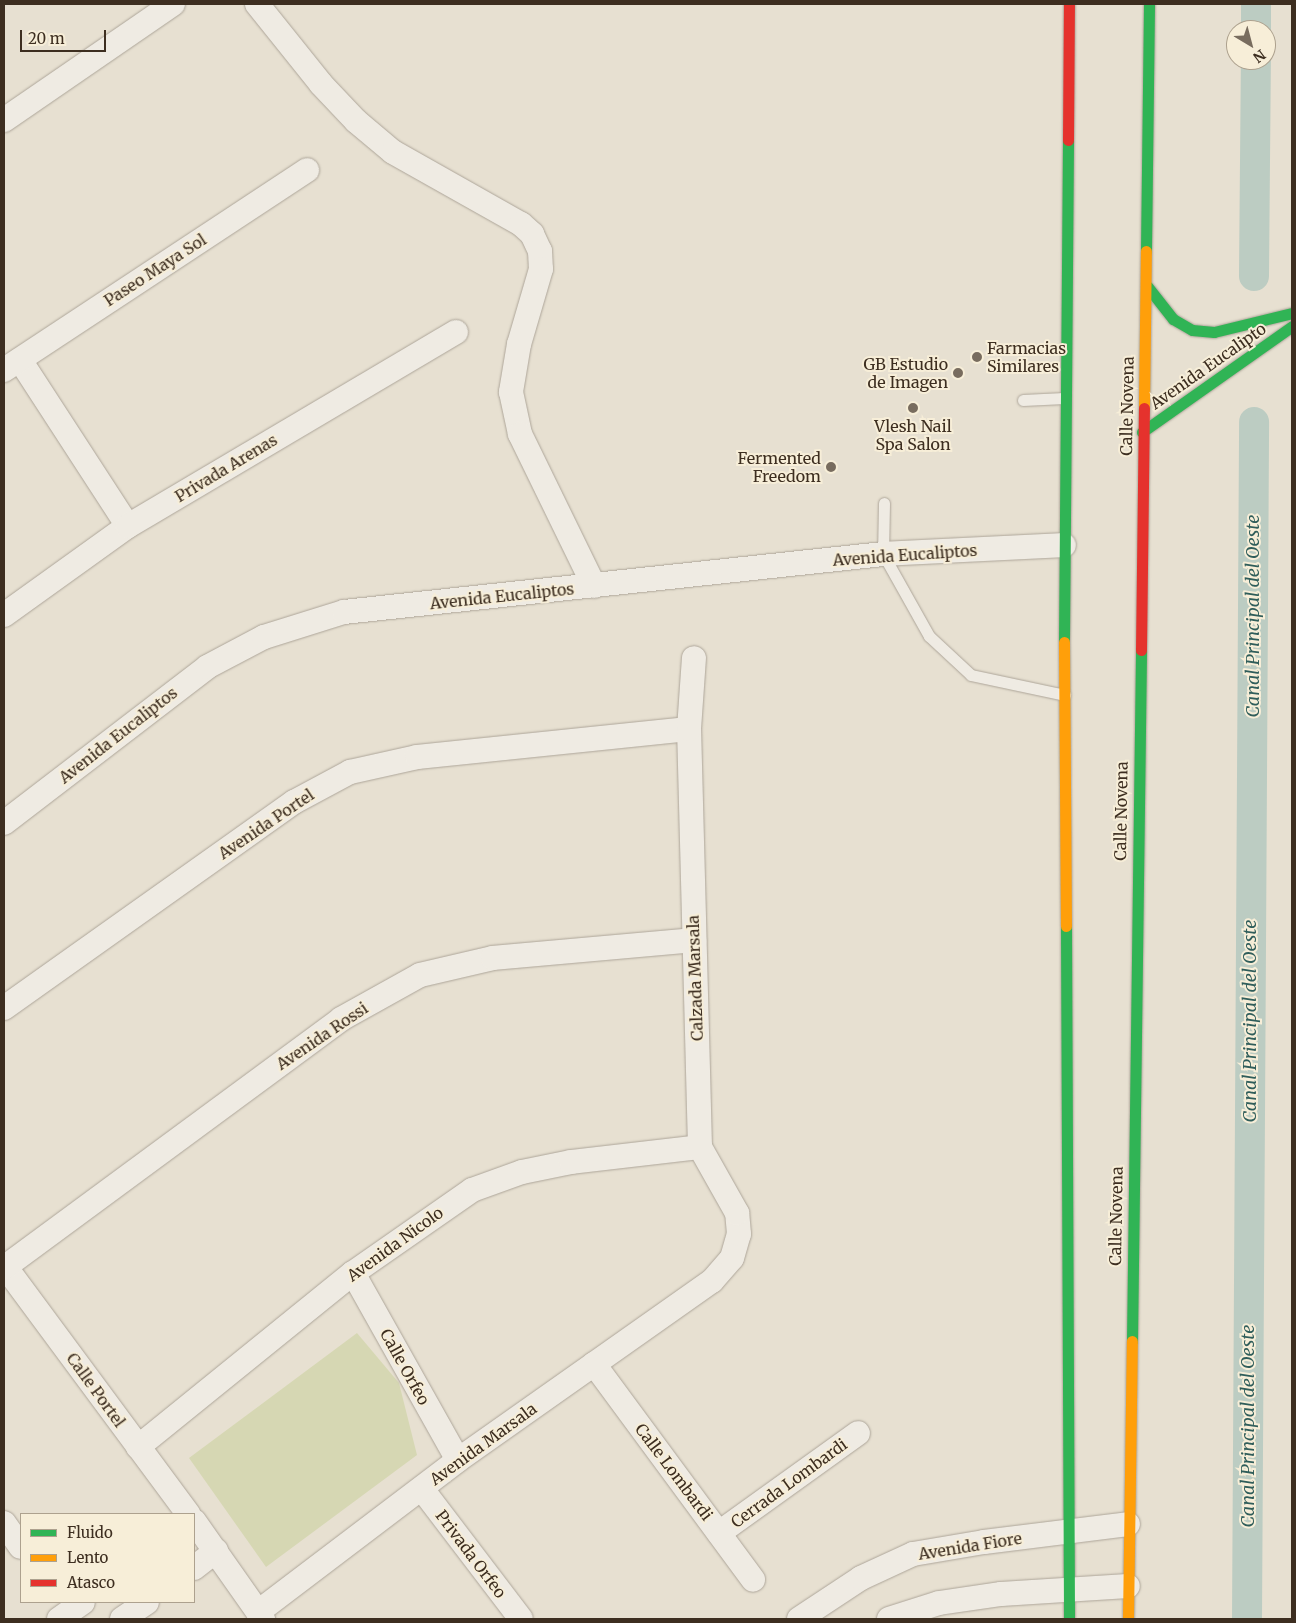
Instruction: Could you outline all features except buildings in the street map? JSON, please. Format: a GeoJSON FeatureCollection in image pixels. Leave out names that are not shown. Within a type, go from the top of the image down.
{"type":"FeatureCollection","features":[{"type":"Feature","properties":{"kind":"main road"},"geometry":{"type":"LineString","coordinates":[[1069,4],[1064,398],[1067,1533],[1069,1619]]}},
{"type":"Feature","properties":{"kind":"main road","name":"Calle Novena"},"geometry":{"type":"LineString","coordinates":[[1128,1619],[1149,4]]}},
{"type":"Feature","properties":{"kind":"main road"},"geometry":{"type":"LineString","coordinates":[[1146,286],[1173,319],[1192,330],[1214,332],[1292,313]]}},
{"type":"Feature","properties":{"kind":"main road","name":"Avenida Eucalipto"},"geometry":{"type":"LineString","coordinates":[[1142,432],[1292,326]]}},
{"type":"Feature","properties":{"kind":"street"},"geometry":{"type":"LineString","coordinates":[[4,120],[173,4]]}},
{"type":"Feature","properties":{"kind":"street"},"geometry":{"type":"LineString","coordinates":[[257,4],[321,84],[356,121],[394,152],[521,224],[532,234],[540,251],[541,269],[519,344],[511,392],[520,434],[594,586]]}},
{"type":"Feature","properties":{"kind":"street","name":"Paseo Maya Sol"},"geometry":{"type":"LineString","coordinates":[[12,365],[307,170]]}},
{"type":"Feature","properties":{"kind":"street","name":"Privada Arenas"},"geometry":{"type":"LineString","coordinates":[[4,615],[128,526],[456,332]]}},
{"type":"Feature","properties":{"kind":"street"},"geometry":{"type":"LineString","coordinates":[[12,365],[128,526]]}},
{"type":"Feature","properties":{"kind":"street","name":"Avenida Eucaliptos"},"geometry":{"type":"LineString","coordinates":[[4,823],[207,667],[264,637],[344,612],[883,554],[1064,545]]}},
{"type":"Feature","properties":{"kind":"street","name":"Calzada Marsala"},"geometry":{"type":"LineString","coordinates":[[694,658],[689,729],[700,1147],[737,1213],[738,1234],[732,1258],[712,1281]]}},
{"type":"Feature","properties":{"kind":"street","name":"Avenida Portel"},"geometry":{"type":"LineString","coordinates":[[4,1008],[294,802],[350,772],[417,757],[689,729]]}},
{"type":"Feature","properties":{"kind":"street","name":"Avenida Rossi"},"geometry":{"type":"LineString","coordinates":[[4,1266],[341,1019],[420,975],[493,958],[694,940]]}},
{"type":"Feature","properties":{"kind":"street","name":"Avenida Nicolo"},"geometry":{"type":"LineString","coordinates":[[138,1447],[353,1273],[472,1190],[522,1172],[571,1162],[700,1147]]}},
{"type":"Feature","properties":{"kind":"street","name":"Calle Portel"},"geometry":{"type":"LineString","coordinates":[[4,1266],[188,1513]]}},
{"type":"Feature","properties":{"kind":"street","name":"Calle Orfeo"},"geometry":{"type":"LineString","coordinates":[[353,1273],[458,1460]]}},
{"type":"Feature","properties":{"kind":"street","name":"Avenida Marsala"},"geometry":{"type":"LineString","coordinates":[[260,1615],[458,1460],[712,1281]]}},
{"type":"Feature","properties":{"kind":"street","name":"Calle Lombardi"},"geometry":{"type":"LineString","coordinates":[[594,1364],[753,1580]]}},
{"type":"Feature","properties":{"kind":"street","name":"Cerrada Lombardi"},"geometry":{"type":"LineString","coordinates":[[720,1533],[858,1433]]}},
{"type":"Feature","properties":{"kind":"street","name":"Privada Orfeo"},"geometry":{"type":"LineString","coordinates":[[422,1489],[521,1619]]}},
{"type":"Feature","properties":{"kind":"street"},"geometry":{"type":"LineString","coordinates":[[4,1523],[20,1546]]}},
{"type":"Feature","properties":{"kind":"street","name":"Calle Portel"},"geometry":{"type":"LineString","coordinates":[[195,1523],[260,1615]]}},
{"type":"Feature","properties":{"kind":"street","name":"Avenida Fiore"},"geometry":{"type":"LineString","coordinates":[[799,1619],[861,1578],[913,1554],[984,1542],[1128,1524]]}},
{"type":"Feature","properties":{"kind":"street"},"geometry":{"type":"LineString","coordinates":[[195,1567],[216,1551]]}},
{"type":"Feature","properties":{"kind":"street"},"geometry":{"type":"LineString","coordinates":[[888,1619],[939,1603],[1069,1589],[1128,1586]]}},
{"type":"Feature","properties":{"kind":"street"},"geometry":{"type":"LineString","coordinates":[[122,1619],[145,1603]]}},
{"type":"Feature","properties":{"kind":"lane"},"geometry":{"type":"LineString","coordinates":[[1023,400],[1064,398]]}},
{"type":"Feature","properties":{"kind":"lane"},"geometry":{"type":"LineString","coordinates":[[884,503],[883,554],[929,636],[971,675],[1064,695]]}},
{"type":"Feature","properties":{"kind":"green space"},"geometry":{"type":"Polygon","coordinates":[[[357,1333],[399,1383],[417,1455],[266,1567],[189,1458],[357,1333]]]}},
{"type":"Feature","properties":{"kind":"waterway","name":"Canal Principal del Oeste"},"geometry":{"type":"LineString","coordinates":[[1256,4],[1256,20]]}},
{"type":"Feature","properties":{"kind":"waterway","name":"Canal Principal del Oeste"},"geometry":{"type":"LineString","coordinates":[[1254,276],[1256,70]]}},
{"type":"Feature","properties":{"kind":"waterway","name":"Canal Principal del Oeste"},"geometry":{"type":"LineString","coordinates":[[1247,1619],[1254,422]]}},
{"type":"Feature","properties":{"kind":"traffic: fast"},"geometry":{"type":"LineString","coordinates":[[1146,251],[1149,4]]}},
{"type":"Feature","properties":{"kind":"traffic: fast"},"geometry":{"type":"LineString","coordinates":[[1064,642],[1068,140]]}},
{"type":"Feature","properties":{"kind":"traffic: fast"},"geometry":{"type":"LineString","coordinates":[[1147,286],[1173,319],[1192,330],[1214,332],[1292,313]]}},
{"type":"Feature","properties":{"kind":"traffic: fast"},"geometry":{"type":"LineString","coordinates":[[1142,432],[1292,326]]}},
{"type":"Feature","properties":{"kind":"traffic: fast"},"geometry":{"type":"LineString","coordinates":[[1132,1341],[1141,650]]}},
{"type":"Feature","properties":{"kind":"traffic: fast"},"geometry":{"type":"LineString","coordinates":[[1066,926],[1069,1619]]}},
{"type":"Feature","properties":{"kind":"traffic: slow"},"geometry":{"type":"LineString","coordinates":[[1144,408],[1146,251]]}},
{"type":"Feature","properties":{"kind":"traffic: slow"},"geometry":{"type":"LineString","coordinates":[[1064,642],[1066,926]]}},
{"type":"Feature","properties":{"kind":"traffic: slow"},"geometry":{"type":"LineString","coordinates":[[1128,1619],[1132,1341]]}},
{"type":"Feature","properties":{"kind":"traffic: jam"},"geometry":{"type":"LineString","coordinates":[[1068,140],[1069,4]]}},
{"type":"Feature","properties":{"kind":"traffic: jam"},"geometry":{"type":"LineString","coordinates":[[1141,650],[1144,408]]}},
{"type":"Feature","properties":{"kind":"place","name":"Farmacias Similares"},"geometry":{"type":"Point","coordinates":[977,357]}},
{"type":"Feature","properties":{"kind":"place","name":"GB Estudio de Imagen"},"geometry":{"type":"Point","coordinates":[958,373]}},
{"type":"Feature","properties":{"kind":"place","name":"Vlesh Nail Spa Salon"},"geometry":{"type":"Point","coordinates":[913,408]}},
{"type":"Feature","properties":{"kind":"place","name":"Fermented Freedom"},"geometry":{"type":"Point","coordinates":[831,467]}}]}
